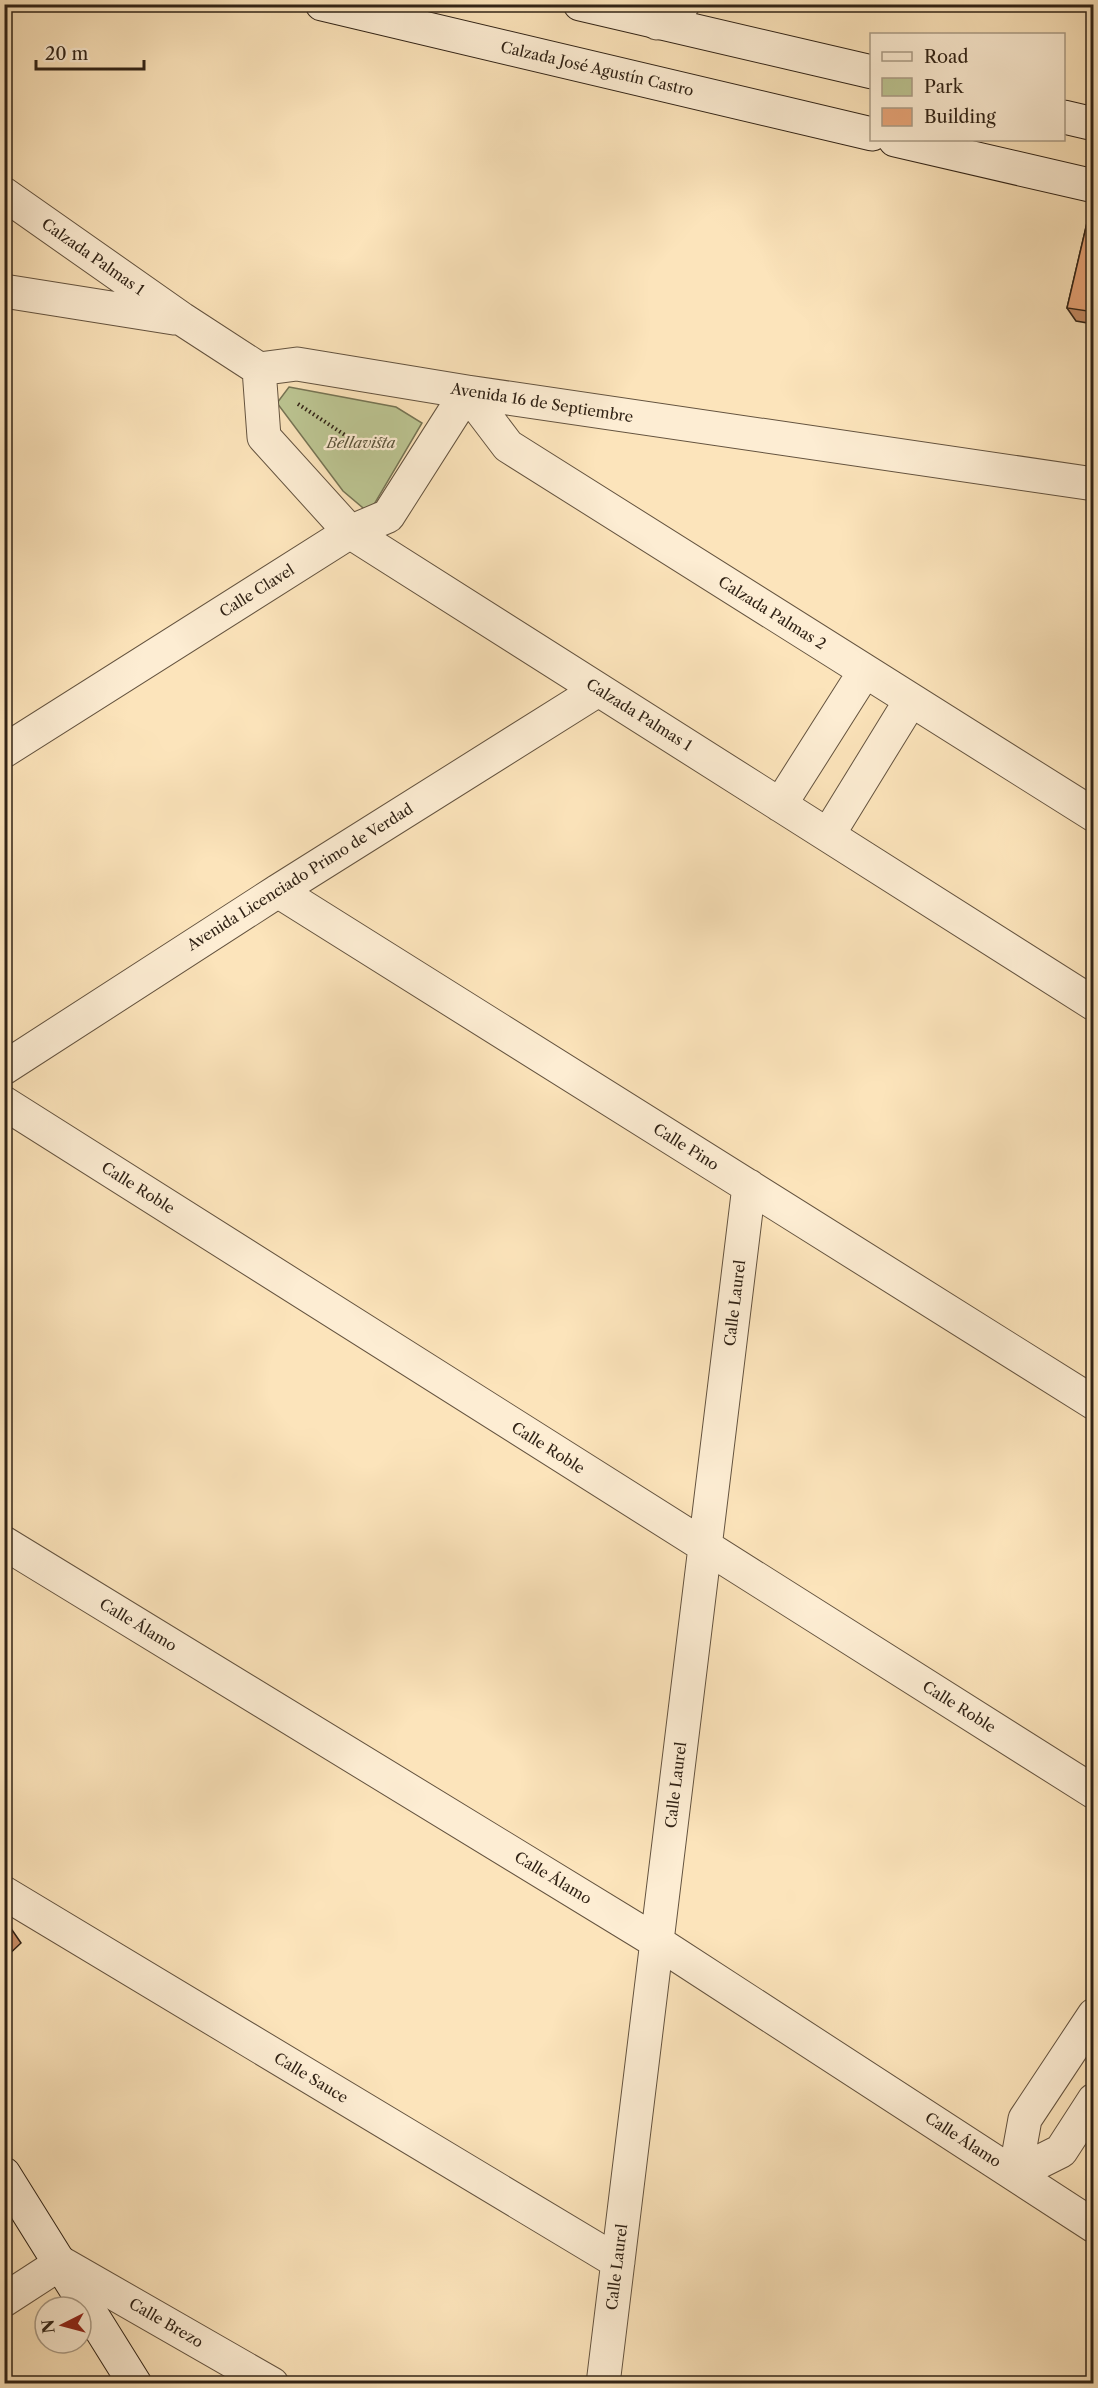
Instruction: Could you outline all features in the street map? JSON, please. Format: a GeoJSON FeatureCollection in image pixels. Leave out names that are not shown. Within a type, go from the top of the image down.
{"type":"FeatureCollection","features":[{"type":"Feature","properties":{"kind":"street","name":"Calzada José Agustín Castro"},"geometry":{"type":"LineString","coordinates":[[322,4],[870,134]]}},
{"type":"Feature","properties":{"kind":"street"},"geometry":{"type":"LineString","coordinates":[[580,4],[670,14],[870,71]]}},
{"type":"Feature","properties":{"kind":"street"},"geometry":{"type":"LineString","coordinates":[[1065,117],[1094,123]]}},
{"type":"Feature","properties":{"kind":"street"},"geometry":{"type":"LineString","coordinates":[[899,141],[1094,186]]}},
{"type":"Feature","properties":{"kind":"street","name":"Calzada Palmas 1"},"geometry":{"type":"LineString","coordinates":[[4,194],[182,319]]}},
{"type":"Feature","properties":{"kind":"street"},"geometry":{"type":"LineString","coordinates":[[4,291],[182,319],[259,369]]}},
{"type":"Feature","properties":{"kind":"street","name":"Avenida 16 de Septiembre"},"geometry":{"type":"LineString","coordinates":[[259,369],[297,364],[467,392],[1094,484]]}},
{"type":"Feature","properties":{"kind":"street","name":"Calzada Palmas 1"},"geometry":{"type":"LineString","coordinates":[[259,369],[264,437],[350,532],[1094,1004]]}},
{"type":"Feature","properties":{"kind":"street","name":"Calle Clavel"},"geometry":{"type":"LineString","coordinates":[[4,752],[350,532],[388,516],[467,392]]}},
{"type":"Feature","properties":{"kind":"street","name":"Calzada Palmas 2"},"geometry":{"type":"LineString","coordinates":[[467,392],[508,446],[1094,815]]}},
{"type":"Feature","properties":{"kind":"street"},"geometry":{"type":"LineString","coordinates":[[780,805],[865,671]]}},
{"type":"Feature","properties":{"kind":"street","name":"Avenida Licenciado Primo de Verdad"},"geometry":{"type":"LineString","coordinates":[[4,1068],[278,891],[598,690]]}},
{"type":"Feature","properties":{"kind":"street"},"geometry":{"type":"LineString","coordinates":[[828,835],[911,700]]}},
{"type":"Feature","properties":{"kind":"street","name":"Calle Pino"},"geometry":{"type":"LineString","coordinates":[[278,891],[1094,1403]]}},
{"type":"Feature","properties":{"kind":"street","name":"Calle Roble"},"geometry":{"type":"LineString","coordinates":[[4,1103],[1094,1792]]}},
{"type":"Feature","properties":{"kind":"street","name":"Calle Laurel"},"geometry":{"type":"LineString","coordinates":[[603,2384],[749,1186]]}},
{"type":"Feature","properties":{"kind":"street","name":"Calle Álamo"},"geometry":{"type":"LineString","coordinates":[[4,1543],[657,1942],[1094,2226]]}},
{"type":"Feature","properties":{"kind":"street","name":"Calle Sauce"},"geometry":{"type":"LineString","coordinates":[[4,1893],[618,2262]]}},
{"type":"Feature","properties":{"kind":"street"},"geometry":{"type":"LineString","coordinates":[[1016,2174],[1025,2119],[1094,2015]]}},
{"type":"Feature","properties":{"kind":"street"},"geometry":{"type":"LineString","coordinates":[[1016,2174],[1061,2151],[1094,2100]]}},
{"type":"Feature","properties":{"kind":"street"},"geometry":{"type":"LineString","coordinates":[[4,2174],[135,2384]]}},
{"type":"Feature","properties":{"kind":"street"},"geometry":{"type":"LineString","coordinates":[[4,2300],[61,2264]]}},
{"type":"Feature","properties":{"kind":"street","name":"Calle Brezo"},"geometry":{"type":"LineString","coordinates":[[61,2264],[272,2384]]}},
{"type":"Feature","properties":{"kind":"path"},"geometry":{"type":"LineString","coordinates":[[289,399],[357,443]]}},
{"type":"Feature","properties":{"kind":"green space","name":"Bellavista"},"geometry":{"type":"Polygon","coordinates":[[[289,387],[396,407],[422,423],[369,513],[343,491],[277,403],[289,387]]]}},
{"type":"Feature","properties":{"kind":"building"},"geometry":{"type":"Polygon","coordinates":[[[1094,193],[1094,312],[1067,308],[1094,193]]]}}]}
